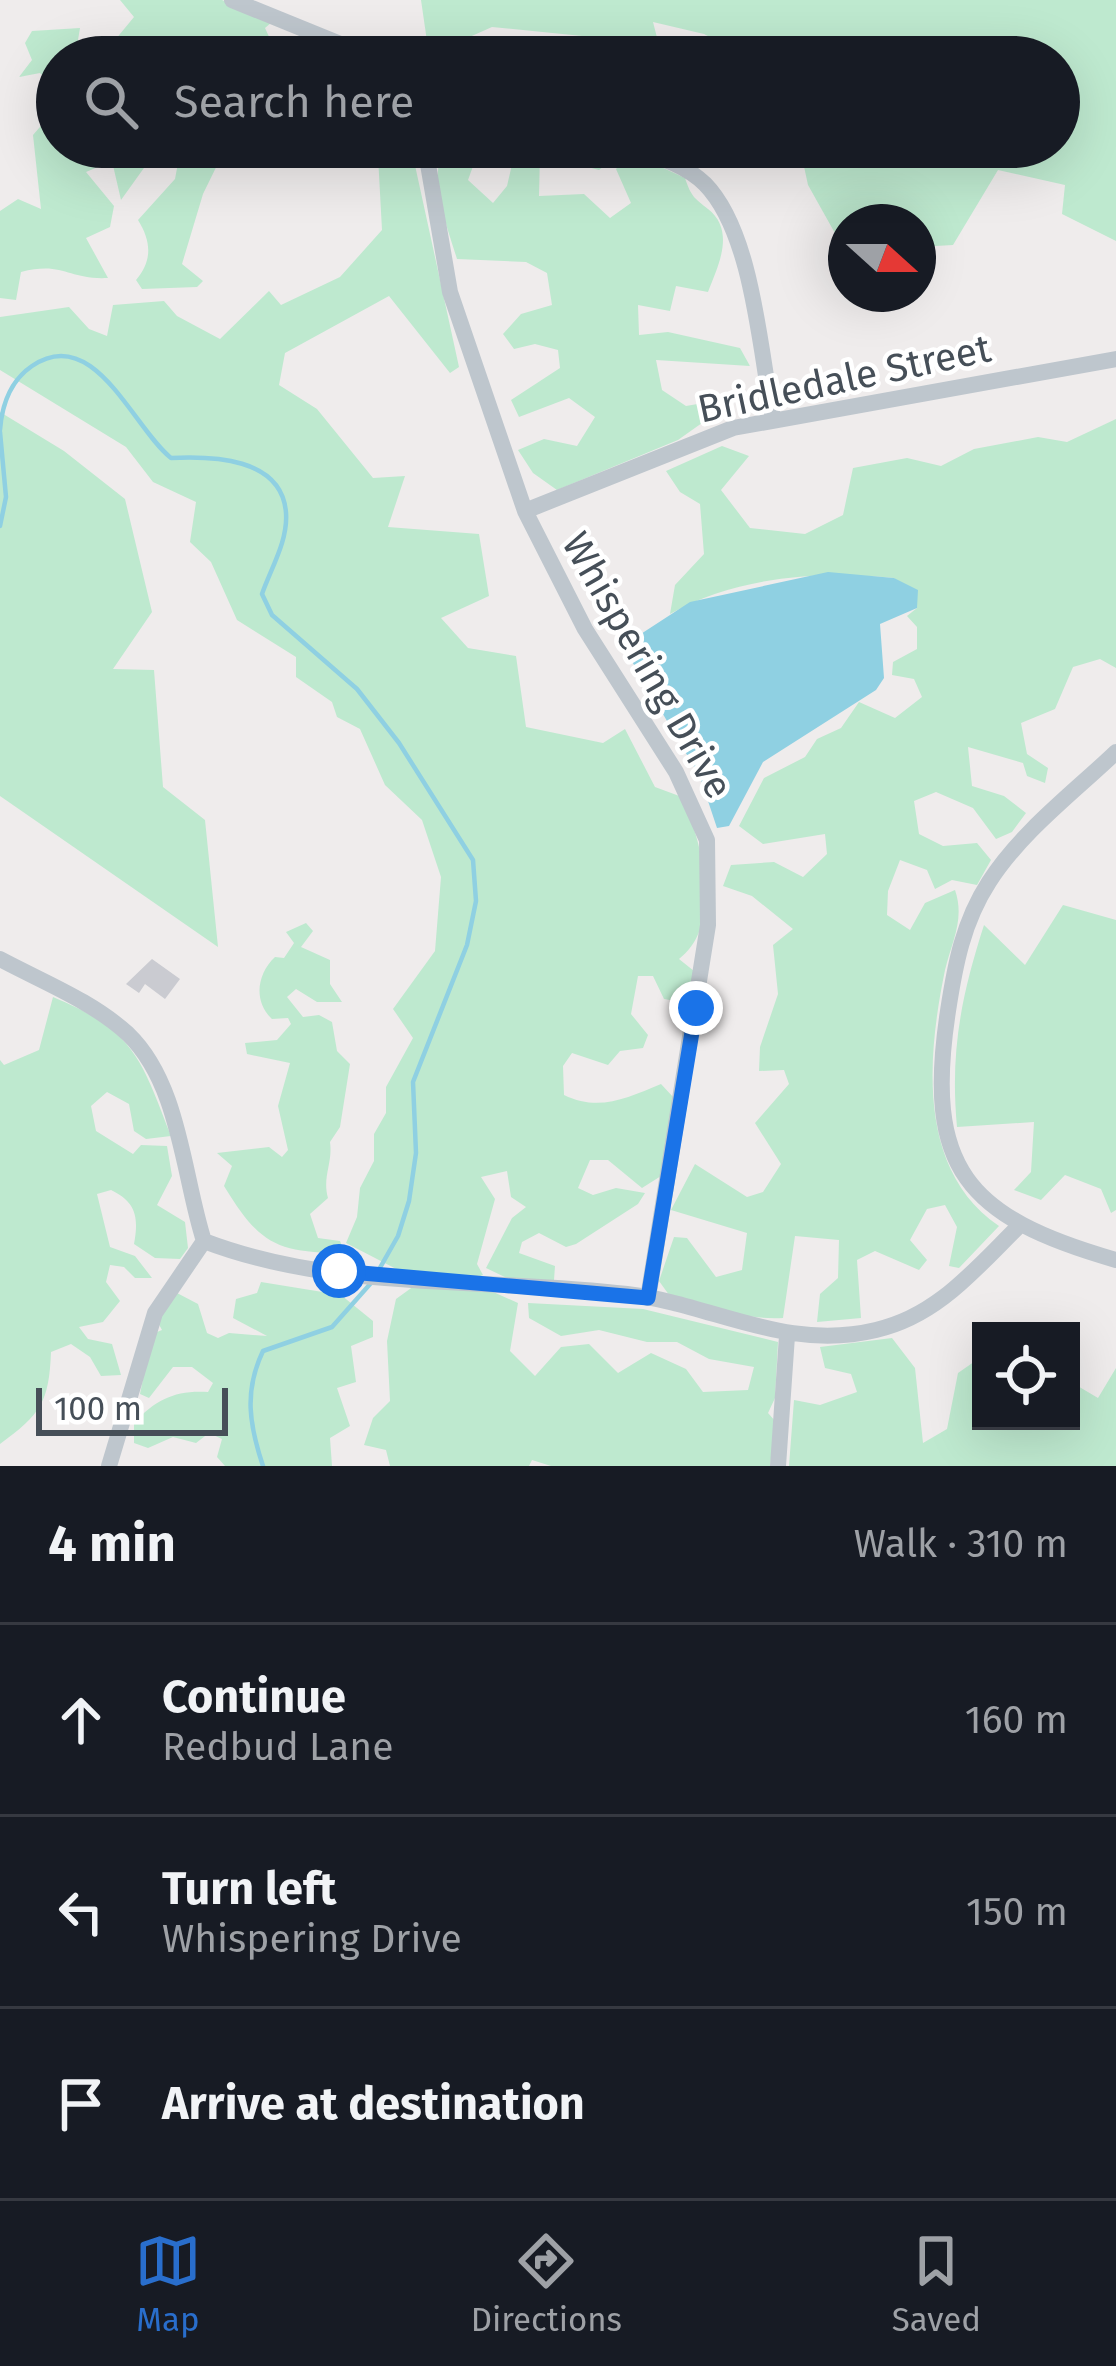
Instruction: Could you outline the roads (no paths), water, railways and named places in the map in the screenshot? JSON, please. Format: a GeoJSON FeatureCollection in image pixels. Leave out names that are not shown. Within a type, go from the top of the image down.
{"type":"FeatureCollection","features":[{"type":"Feature","properties":{"kind":"street"},"geometry":{"type":"LineString","coordinates":[[232,0],[321,36]]}},
{"type":"Feature","properties":{"kind":"street","name":"Whispering Drive"},"geometry":{"type":"LineString","coordinates":[[429,168],[450,292],[525,512],[585,629],[694,806],[710,860],[708,925],[648,1298]]}},
{"type":"Feature","properties":{"kind":"street"},"geometry":{"type":"LineString","coordinates":[[681,168],[724,212],[741,256],[772,418]]}},
{"type":"Feature","properties":{"kind":"street","name":"Bridledale Street"},"geometry":{"type":"LineString","coordinates":[[525,512],[700,440],[772,418],[1116,359]]}},
{"type":"Feature","properties":{"kind":"street"},"geometry":{"type":"LineString","coordinates":[[1116,752],[1005,860],[972,910],[956,958],[939,1084],[943,1130],[969,1179],[1020,1225],[1116,1260]]}},
{"type":"Feature","properties":{"kind":"street"},"geometry":{"type":"LineString","coordinates":[[0,959],[91,1006],[145,1054],[162,1086],[204,1241],[155,1313],[109,1466]]}},
{"type":"Feature","properties":{"kind":"street"},"geometry":{"type":"LineString","coordinates":[[204,1241],[266,1261],[648,1298],[787,1336],[858,1334],[923,1312],[946,1298],[1020,1225]]}},
{"type":"Feature","properties":{"kind":"street"},"geometry":{"type":"LineString","coordinates":[[778,1466],[787,1336]]}},
{"type":"Feature","properties":{"kind":"water"},"geometry":{"type":"Polygon","coordinates":[[[828,572],[894,578],[918,590],[917,608],[880,624],[884,678],[876,690],[763,762],[729,826],[717,828],[700,777],[627,653],[627,643],[690,602],[828,572]]]}},
{"type":"Feature","properties":{"kind":"waterway"},"geometry":{"type":"LineString","coordinates":[[0,430],[8,394],[24,372],[54,356],[75,358],[110,385],[171,458],[242,464],[272,481],[282,494],[286,513],[282,544],[262,594],[272,615],[357,689],[399,743],[473,860],[476,901],[467,945],[413,1082],[416,1153],[409,1201],[398,1236],[377,1273]]}},
{"type":"Feature","properties":{"kind":"waterway"},"geometry":{"type":"LineString","coordinates":[[0,432],[6,497],[0,526]]}},
{"type":"Feature","properties":{"kind":"waterway"},"geometry":{"type":"LineString","coordinates":[[263,1466],[251,1408],[253,1380],[263,1351],[332,1327],[371,1283]]}}]}
